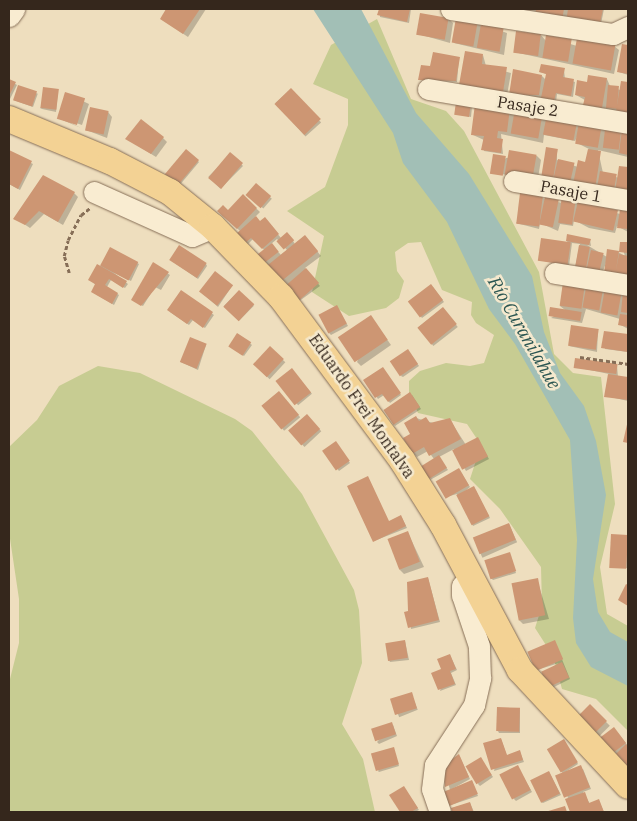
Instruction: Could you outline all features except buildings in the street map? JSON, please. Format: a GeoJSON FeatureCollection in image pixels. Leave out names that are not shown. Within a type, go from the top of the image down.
{"type":"FeatureCollection","features":[{"type":"Feature","properties":{"kind":"main road","name":"Eduardo Frei Montalva"},"geometry":{"type":"LineString","coordinates":[[9,119],[144,177],[189,205],[213,227],[297,314],[407,467],[532,687],[628,786]]}},
{"type":"Feature","properties":{"kind":"street"},"geometry":{"type":"LineString","coordinates":[[9,16],[14,9]]}},
{"type":"Feature","properties":{"kind":"street"},"geometry":{"type":"LineString","coordinates":[[450,9],[613,34],[628,27]]}},
{"type":"Feature","properties":{"kind":"street","name":"Pasaje 2"},"geometry":{"type":"LineString","coordinates":[[428,89],[628,123]]}},
{"type":"Feature","properties":{"kind":"street","name":"Pasaje 1"},"geometry":{"type":"LineString","coordinates":[[514,181],[628,200]]}},
{"type":"Feature","properties":{"kind":"street"},"geometry":{"type":"LineString","coordinates":[[92,200],[192,236],[213,227]]}},
{"type":"Feature","properties":{"kind":"street"},"geometry":{"type":"LineString","coordinates":[[555,273],[628,285]]}},
{"type":"Feature","properties":{"kind":"street"},"geometry":{"type":"LineString","coordinates":[[440,812],[432,789],[435,765],[474,705],[480,678],[479,646],[462,595],[462,586],[469,579]]}},
{"type":"Feature","properties":{"kind":"path"},"geometry":{"type":"LineString","coordinates":[[69,273],[64,256],[68,240],[81,215],[92,200]]}},
{"type":"Feature","properties":{"kind":"path"},"geometry":{"type":"LineString","coordinates":[[580,357],[628,364]]}},
{"type":"Feature","properties":{"kind":"green space"},"geometry":{"type":"Polygon","coordinates":[[[377,19],[411,99],[446,111],[464,131],[539,272],[554,354],[573,373],[601,377],[615,504],[600,567],[607,614],[628,626],[628,731],[596,699],[562,689],[553,656],[535,628],[542,606],[541,567],[500,509],[470,479],[481,445],[467,424],[418,413],[409,393],[409,381],[420,371],[446,363],[470,366],[484,363],[494,335],[476,323],[471,315],[472,302],[442,290],[421,242],[408,243],[395,252],[397,271],[404,281],[399,298],[386,308],[349,316],[312,292],[324,236],[287,211],[325,187],[348,125],[348,99],[313,84],[331,45],[377,19]]]}},
{"type":"Feature","properties":{"kind":"green space"},"geometry":{"type":"Polygon","coordinates":[[[98,366],[140,373],[235,419],[252,431],[302,494],[354,590],[359,610],[362,663],[342,724],[363,759],[375,812],[9,812],[9,683],[19,643],[19,599],[9,532],[9,447],[37,420],[59,386],[98,366]]]}},
{"type":"Feature","properties":{"kind":"water","name":"Río Curanilahue"},"geometry":{"type":"Polygon","coordinates":[[[313,9],[361,9],[416,113],[469,174],[532,276],[544,332],[560,373],[584,406],[596,441],[606,495],[593,579],[598,612],[610,632],[628,642],[628,686],[591,667],[576,643],[573,618],[577,540],[570,440],[515,344],[489,309],[447,222],[403,163],[393,133],[313,9]]]}}]}
